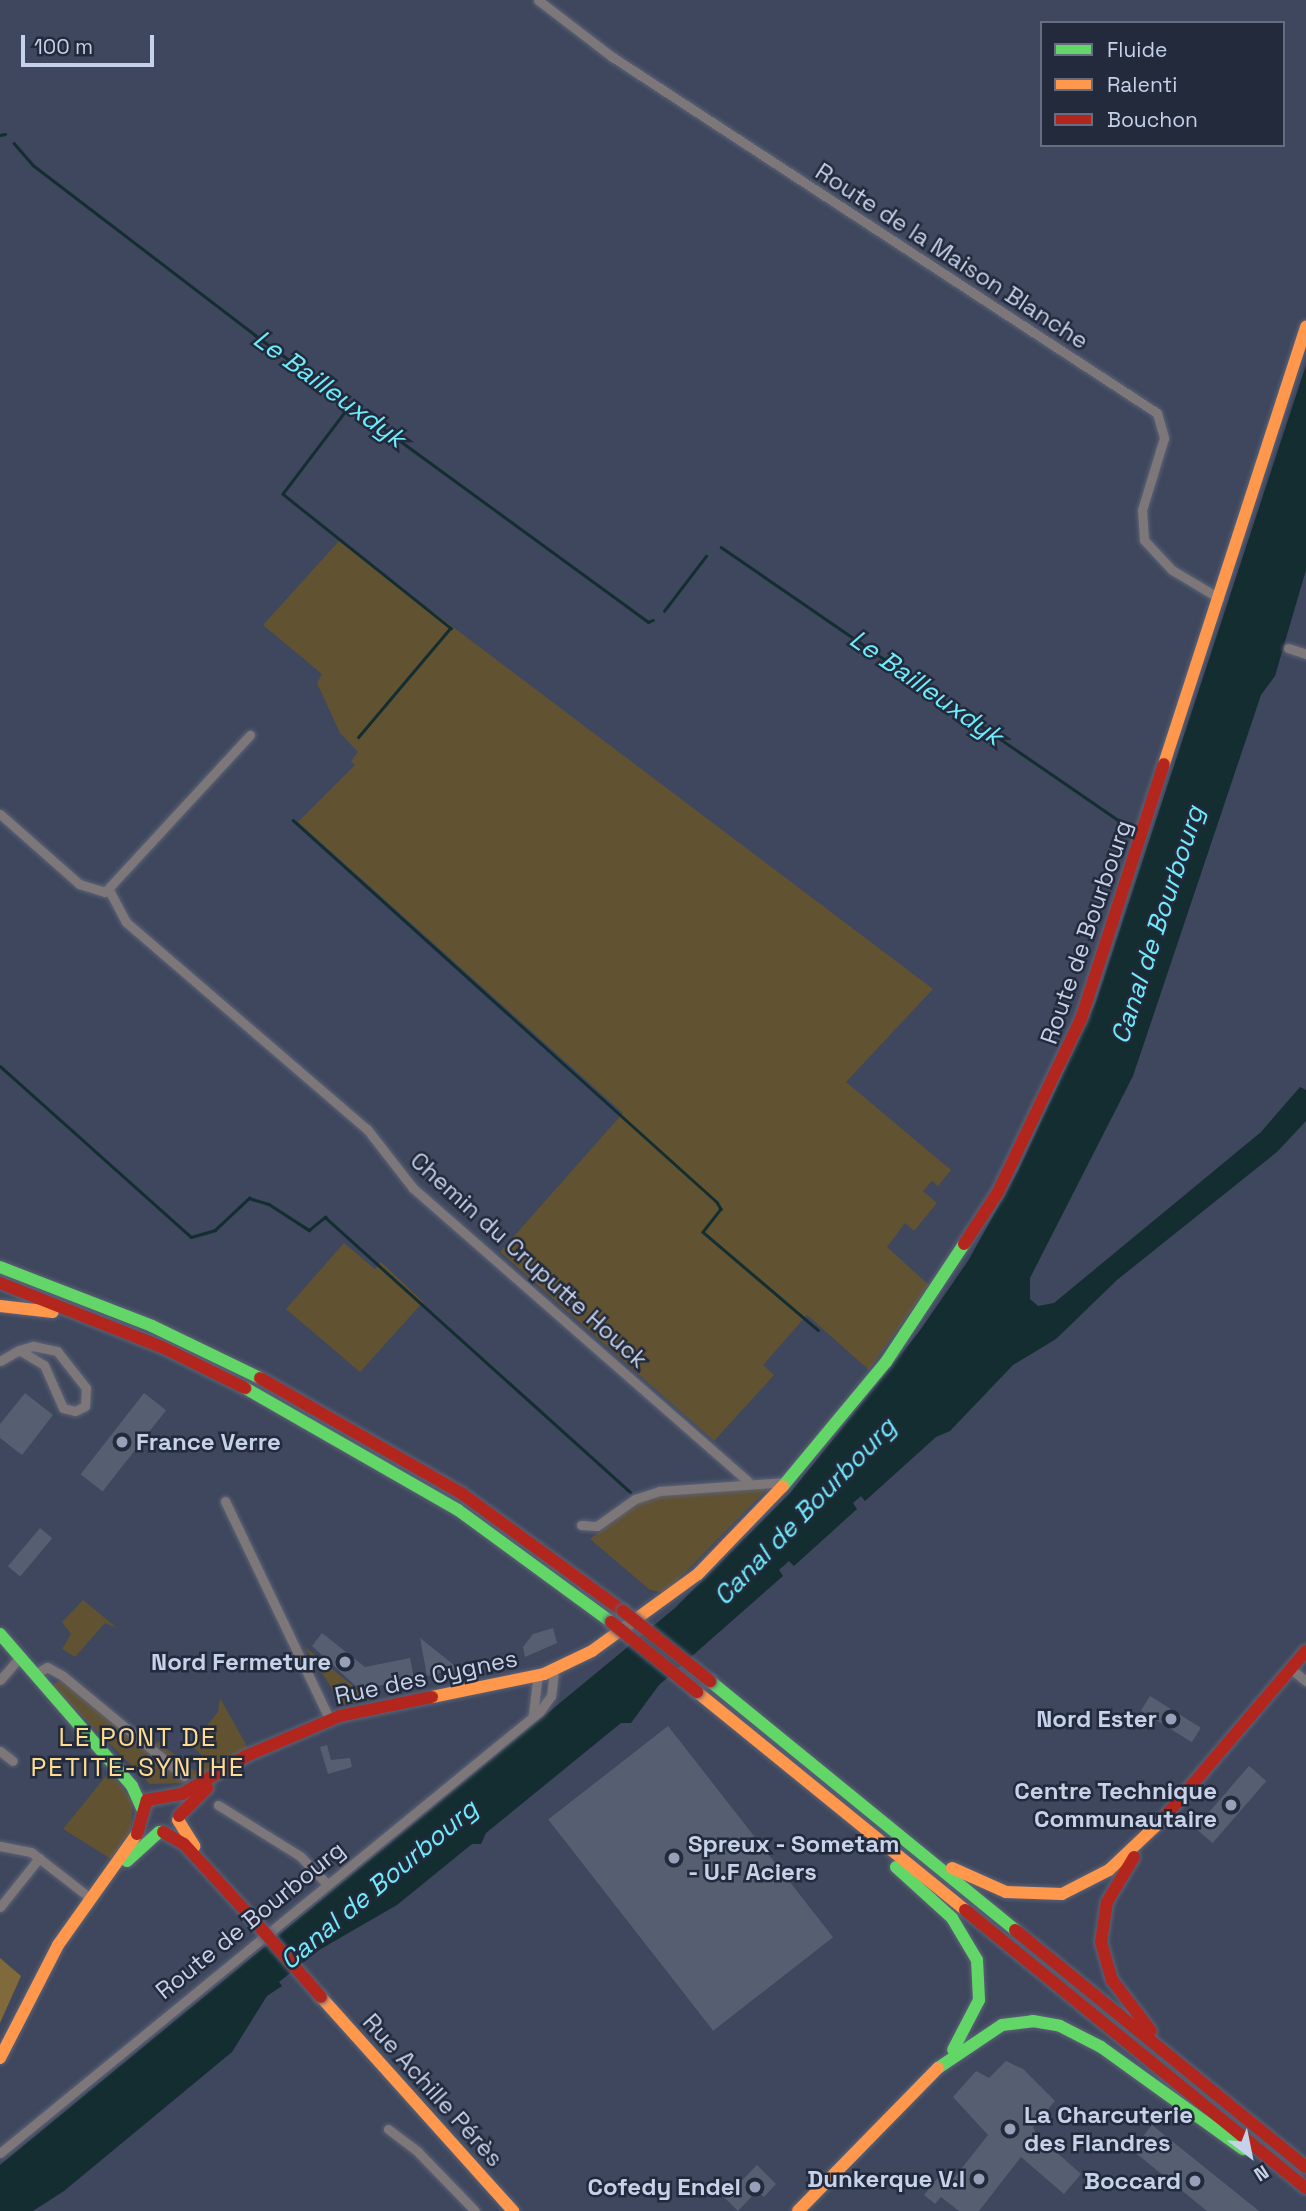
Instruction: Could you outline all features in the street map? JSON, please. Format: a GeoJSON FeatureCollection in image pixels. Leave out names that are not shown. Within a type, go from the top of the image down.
{"type":"FeatureCollection","features":[{"type":"Feature","properties":{"kind":"main road","name":"Route de Bourbourg"},"geometry":{"type":"LineString","coordinates":[[555,1670],[600,1646],[687,1583],[784,1486],[924,1310],[1031,1131],[1096,979],[1306,326]]}},
{"type":"Feature","properties":{"kind":"main road"},"geometry":{"type":"LineString","coordinates":[[0,1267],[152,1326],[309,1402],[461,1493],[623,1611],[1306,2166]]}},
{"type":"Feature","properties":{"kind":"main road"},"geometry":{"type":"LineString","coordinates":[[0,1283],[178,1354],[397,1471],[611,1622],[1306,2190]]}},
{"type":"Feature","properties":{"kind":"main road"},"geometry":{"type":"LineString","coordinates":[[0,1306],[47,1310],[178,1354]]}},
{"type":"Feature","properties":{"kind":"main road"},"geometry":{"type":"LineString","coordinates":[[3,1639],[132,1786],[146,1826],[184,1844],[251,1917]]}},
{"type":"Feature","properties":{"kind":"main road"},"geometry":{"type":"LineString","coordinates":[[1172,2058],[1118,1991],[1101,1942],[1110,1895],[1163,1820],[1306,1651]]}},
{"type":"Feature","properties":{"kind":"main road","name":"Rue des Cygnes"},"geometry":{"type":"LineString","coordinates":[[162,1795],[185,1793],[306,1729],[330,1720],[555,1670]]}},
{"type":"Feature","properties":{"kind":"main road"},"geometry":{"type":"LineString","coordinates":[[64,1707],[162,1795],[251,1917]]}},
{"type":"Feature","properties":{"kind":"main road","name":"Rue des Cygnes"},"geometry":{"type":"LineString","coordinates":[[161,1832],[218,1779],[306,1729]]}},
{"type":"Feature","properties":{"kind":"main road"},"geometry":{"type":"LineString","coordinates":[[810,1784],[947,1913],[972,1948],[981,1980],[977,2007],[938,2068]]}},
{"type":"Feature","properties":{"kind":"main road"},"geometry":{"type":"LineString","coordinates":[[0,2058],[50,1958],[90,1898],[135,1839],[142,1812],[162,1795]]}},
{"type":"Feature","properties":{"kind":"main road"},"geometry":{"type":"LineString","coordinates":[[855,1800],[965,1877],[1036,1897],[1062,1894],[1092,1882],[1163,1820]]}},
{"type":"Feature","properties":{"kind":"main road"},"geometry":{"type":"LineString","coordinates":[[90,1898],[161,1832]]}},
{"type":"Feature","properties":{"kind":"main road","name":"Rue Achille Pérès"},"geometry":{"type":"LineString","coordinates":[[251,1917],[513,2211]]}},
{"type":"Feature","properties":{"kind":"main road"},"geometry":{"type":"LineString","coordinates":[[798,2211],[938,2068],[1002,2025],[1033,2021],[1060,2026],[1101,2047],[1306,2190]]}},
{"type":"Feature","properties":{"kind":"street","name":"Route de la Maison Blanche"},"geometry":{"type":"LineString","coordinates":[[538,0],[611,56],[1157,413],[1164,438],[1142,510],[1144,540],[1172,570],[1219,598]]}},
{"type":"Feature","properties":{"kind":"street"},"geometry":{"type":"LineString","coordinates":[[1288,648],[1306,654]]}},
{"type":"Feature","properties":{"kind":"street"},"geometry":{"type":"LineString","coordinates":[[0,814],[83,887],[109,890],[250,734]]}},
{"type":"Feature","properties":{"kind":"street","name":"Chemin du Cruputte Houck"},"geometry":{"type":"LineString","coordinates":[[109,890],[126,922],[373,1135],[414,1188],[748,1481]]}},
{"type":"Feature","properties":{"kind":"street"},"geometry":{"type":"LineString","coordinates":[[0,1361],[19,1350],[43,1346],[66,1357],[88,1391],[85,1406],[71,1412],[63,1408],[44,1365],[19,1350]]}},
{"type":"Feature","properties":{"kind":"street"},"geometry":{"type":"LineString","coordinates":[[581,1525],[597,1525],[651,1493],[748,1481],[784,1486]]}},
{"type":"Feature","properties":{"kind":"street"},"geometry":{"type":"LineString","coordinates":[[225,1501],[330,1720]]}},
{"type":"Feature","properties":{"kind":"street"},"geometry":{"type":"LineString","coordinates":[[0,1680],[20,1657]]}},
{"type":"Feature","properties":{"kind":"street"},"geometry":{"type":"LineString","coordinates":[[35,1674],[47,1667],[63,1676],[184,1776]]}},
{"type":"Feature","properties":{"kind":"street"},"geometry":{"type":"LineString","coordinates":[[1291,1669],[1306,1681]]}},
{"type":"Feature","properties":{"kind":"street","name":"Route de Bourbourg"},"geometry":{"type":"LineString","coordinates":[[0,2153],[527,1721],[550,1700],[555,1670]]}},
{"type":"Feature","properties":{"kind":"street"},"geometry":{"type":"LineString","coordinates":[[527,1721],[537,1705],[538,1675]]}},
{"type":"Feature","properties":{"kind":"street"},"geometry":{"type":"LineString","coordinates":[[0,1751],[13,1761]]}},
{"type":"Feature","properties":{"kind":"street"},"geometry":{"type":"LineString","coordinates":[[218,1805],[305,1860],[327,1884]]}},
{"type":"Feature","properties":{"kind":"street"},"geometry":{"type":"LineString","coordinates":[[0,1846],[39,1858],[90,1898]]}},
{"type":"Feature","properties":{"kind":"street"},"geometry":{"type":"LineString","coordinates":[[0,1907],[39,1858]]}},
{"type":"Feature","properties":{"kind":"street"},"geometry":{"type":"LineString","coordinates":[[387,2129],[418,2151],[475,2211]]}},
{"type":"Feature","properties":{"kind":"shaded area"},"geometry":{"type":"Polygon","coordinates":[[[339,541],[933,989],[846,1082],[951,1170],[938,1186],[932,1181],[923,1191],[937,1203],[914,1231],[905,1223],[887,1247],[929,1285],[869,1370],[807,1315],[763,1365],[774,1375],[714,1441],[500,1252],[623,1113],[298,822],[355,765],[351,761],[358,752],[340,733],[317,683],[322,674],[263,625],[339,541]]]}},
{"type":"Feature","properties":{"kind":"shaded area"},"geometry":{"type":"Polygon","coordinates":[[[344,1243],[375,1269],[381,1262],[423,1302],[360,1372],[286,1309],[344,1243]]]}},
{"type":"Feature","properties":{"kind":"shaded area"},"geometry":{"type":"Polygon","coordinates":[[[771,1485],[665,1593],[650,1590],[590,1539],[648,1495],[771,1485]]]}},
{"type":"Feature","properties":{"kind":"shaded area"},"geometry":{"type":"Polygon","coordinates":[[[83,1600],[117,1628],[105,1623],[75,1657],[62,1649],[71,1634],[62,1622],[83,1600]]]}},
{"type":"Feature","properties":{"kind":"shaded area"},"geometry":{"type":"Polygon","coordinates":[[[304,1646],[370,1700],[343,1705],[304,1646]]]}},
{"type":"Feature","properties":{"kind":"shaded area"},"geometry":{"type":"Polygon","coordinates":[[[62,1680],[188,1783],[150,1784],[55,1689],[53,1684],[62,1680]]]}},
{"type":"Feature","properties":{"kind":"shaded area"},"geometry":{"type":"Polygon","coordinates":[[[220,1698],[248,1748],[194,1779],[155,1745],[158,1741],[195,1771],[208,1761],[191,1745],[218,1712],[220,1698]]]}},
{"type":"Feature","properties":{"kind":"shaded area"},"geometry":{"type":"Polygon","coordinates":[[[110,1771],[133,1802],[130,1837],[111,1859],[63,1829],[110,1771]]]}},
{"type":"Feature","properties":{"kind":"shaded area"},"geometry":{"type":"Polygon","coordinates":[[[0,1958],[21,1976],[0,2023],[0,1958]]]}},
{"type":"Feature","properties":{"kind":"water","name":"Canal de Bourbourg"},"geometry":{"type":"Polygon","coordinates":[[[1306,365],[1306,570],[1275,676],[1261,695],[1133,1076],[1030,1278],[1030,1299],[1038,1306],[1054,1303],[1261,1132],[1300,1087],[1306,1090],[1306,1121],[1277,1152],[1117,1280],[1056,1339],[1013,1365],[950,1431],[936,1437],[865,1501],[861,1496],[853,1503],[857,1509],[794,1566],[789,1561],[779,1570],[783,1576],[659,1685],[631,1723],[621,1723],[486,1833],[481,1844],[472,1844],[397,1905],[319,1950],[279,1982],[282,1986],[267,1996],[232,2052],[64,2191],[33,2211],[0,2211],[0,2165],[675,1608],[790,1493],[921,1329],[968,1261],[1018,1171],[1096,1002],[1306,365]]]}},
{"type":"Feature","properties":{"kind":"building"},"geometry":{"type":"Polygon","coordinates":[[[25,1393],[53,1415],[22,1455],[0,1438],[0,1424],[25,1393]]]}},
{"type":"Feature","properties":{"kind":"building","name":"France Verre"},"geometry":{"type":"Polygon","coordinates":[[[144,1393],[166,1410],[103,1491],[81,1474],[144,1393]]]}},
{"type":"Feature","properties":{"kind":"building"},"geometry":{"type":"Polygon","coordinates":[[[40,1528],[52,1538],[20,1577],[8,1566],[40,1528]]]}},
{"type":"Feature","properties":{"kind":"building"},"geometry":{"type":"Polygon","coordinates":[[[553,1628],[557,1643],[525,1657],[523,1647],[533,1634],[553,1628]]]}},
{"type":"Feature","properties":{"kind":"building","name":"Nord Fermeture"},"geometry":{"type":"Polygon","coordinates":[[[322,1633],[365,1667],[410,1658],[414,1678],[360,1690],[312,1646],[322,1633]]]}},
{"type":"Feature","properties":{"kind":"building"},"geometry":{"type":"Polygon","coordinates":[[[420,1638],[459,1669],[427,1676],[420,1638]]]}},
{"type":"Feature","properties":{"kind":"building","name":"Nord Ester"},"geometry":{"type":"Polygon","coordinates":[[[1150,1696],[1201,1728],[1192,1742],[1141,1710],[1150,1696]]]}},
{"type":"Feature","properties":{"kind":"building","name":"Spreux - Sometam - U.F Aciers"},"geometry":{"type":"Polygon","coordinates":[[[668,1726],[833,1937],[713,2031],[548,1820],[668,1726]]]}},
{"type":"Feature","properties":{"kind":"building"},"geometry":{"type":"Polygon","coordinates":[[[327,1745],[331,1760],[350,1758],[352,1767],[328,1774],[320,1747],[327,1745]]]}},
{"type":"Feature","properties":{"kind":"building","name":"Centre Technique Communautaire"},"geometry":{"type":"Polygon","coordinates":[[[1249,1766],[1266,1781],[1213,1843],[1195,1828],[1249,1766]]]}},
{"type":"Feature","properties":{"kind":"building","name":"La Charcuterie des Flandres"},"geometry":{"type":"Polygon","coordinates":[[[1006,2061],[1023,2069],[1055,2101],[1033,2127],[1036,2134],[1081,2174],[1064,2194],[1021,2157],[979,2211],[959,2211],[941,2197],[935,2204],[924,2195],[940,2175],[950,2183],[988,2135],[953,2097],[976,2071],[989,2078],[1006,2061]]]}},
{"type":"Feature","properties":{"kind":"building","name":"Boccard"},"geometry":{"type":"Polygon","coordinates":[[[1152,2125],[1259,2211],[1207,2211],[1132,2150],[1152,2125]]]}},
{"type":"Feature","properties":{"kind":"building","name":"Cofedy Endel"},"geometry":{"type":"Polygon","coordinates":[[[757,2165],[776,2184],[764,2197],[757,2191],[738,2211],[725,2198],[757,2165]]]}},
{"type":"Feature","properties":{"kind":"waterway","name":"Le Bailleuxdyk"},"geometry":{"type":"LineString","coordinates":[[0,135],[5,134]]}},
{"type":"Feature","properties":{"kind":"waterway","name":"Le Bailleuxdyk"},"geometry":{"type":"LineString","coordinates":[[14,143],[33,165],[255,335],[648,622],[653,620]]}},
{"type":"Feature","properties":{"kind":"waterway"},"geometry":{"type":"LineString","coordinates":[[352,403],[283,494],[451,628],[359,737]]}},
{"type":"Feature","properties":{"kind":"waterway","name":"Le Bailleuxdyk"},"geometry":{"type":"LineString","coordinates":[[721,547],[1130,828]]}},
{"type":"Feature","properties":{"kind":"waterway","name":"Le Bailleuxdyk"},"geometry":{"type":"LineString","coordinates":[[664,611],[706,556]]}},
{"type":"Feature","properties":{"kind":"waterway"},"geometry":{"type":"LineString","coordinates":[[293,820],[717,1202],[721,1209],[703,1232],[818,1330]]}},
{"type":"Feature","properties":{"kind":"waterway"},"geometry":{"type":"LineString","coordinates":[[0,1066],[191,1237],[215,1230],[249,1198],[269,1204],[309,1230],[325,1217],[630,1492]]}},
{"type":"Feature","properties":{"kind":"traffic: fast"},"geometry":{"type":"LineString","coordinates":[[783,1486],[886,1362],[964,1244]]}},
{"type":"Feature","properties":{"kind":"traffic: fast"},"geometry":{"type":"LineString","coordinates":[[0,1267],[152,1326],[260,1378]]}},
{"type":"Feature","properties":{"kind":"traffic: fast"},"geometry":{"type":"LineString","coordinates":[[245,1388],[458,1510],[611,1622]]}},
{"type":"Feature","properties":{"kind":"traffic: fast"},"geometry":{"type":"LineString","coordinates":[[0,1634],[132,1786],[142,1808]]}},
{"type":"Feature","properties":{"kind":"traffic: fast"},"geometry":{"type":"LineString","coordinates":[[710,1681],[1015,1930]]}},
{"type":"Feature","properties":{"kind":"traffic: fast"},"geometry":{"type":"LineString","coordinates":[[127,1861],[159,1832]]}},
{"type":"Feature","properties":{"kind":"traffic: fast"},"geometry":{"type":"LineString","coordinates":[[896,1867],[952,1918],[977,1960],[979,2000],[953,2050]]}},
{"type":"Feature","properties":{"kind":"traffic: fast"},"geometry":{"type":"LineString","coordinates":[[938,2068],[1002,2025],[1033,2021],[1060,2026],[1101,2047],[1243,2149]]}},
{"type":"Feature","properties":{"kind":"traffic: slow"},"geometry":{"type":"LineString","coordinates":[[1164,764],[1306,326]]}},
{"type":"Feature","properties":{"kind":"traffic: slow"},"geometry":{"type":"LineString","coordinates":[[0,1306],[53,1312]]}},
{"type":"Feature","properties":{"kind":"traffic: slow"},"geometry":{"type":"LineString","coordinates":[[432,1697],[544,1674],[592,1651],[698,1574],[783,1486]]}},
{"type":"Feature","properties":{"kind":"traffic: slow"},"geometry":{"type":"LineString","coordinates":[[697,1692],[965,1910]]}},
{"type":"Feature","properties":{"kind":"traffic: slow"},"geometry":{"type":"LineString","coordinates":[[178,1820],[194,1846]]}},
{"type":"Feature","properties":{"kind":"traffic: slow"},"geometry":{"type":"LineString","coordinates":[[952,1868],[1006,1892],[1062,1894],[1109,1870],[1162,1820]]}},
{"type":"Feature","properties":{"kind":"traffic: slow"},"geometry":{"type":"LineString","coordinates":[[0,2058],[58,1945],[137,1834]]}},
{"type":"Feature","properties":{"kind":"traffic: slow"},"geometry":{"type":"LineString","coordinates":[[321,1997],[513,2211]]}},
{"type":"Feature","properties":{"kind":"traffic: slow"},"geometry":{"type":"LineString","coordinates":[[798,2211],[938,2068]]}},
{"type":"Feature","properties":{"kind":"traffic: jam"},"geometry":{"type":"LineString","coordinates":[[964,1244],[998,1192],[1081,1019],[1164,764]]}},
{"type":"Feature","properties":{"kind":"traffic: jam"},"geometry":{"type":"LineString","coordinates":[[0,1283],[162,1347],[245,1388]]}},
{"type":"Feature","properties":{"kind":"traffic: jam"},"geometry":{"type":"LineString","coordinates":[[260,1378],[461,1493],[623,1611]]}},
{"type":"Feature","properties":{"kind":"traffic: jam"},"geometry":{"type":"LineString","coordinates":[[623,1611],[710,1681]]}},
{"type":"Feature","properties":{"kind":"traffic: jam"},"geometry":{"type":"LineString","coordinates":[[611,1622],[697,1692]]}},
{"type":"Feature","properties":{"kind":"traffic: jam"},"geometry":{"type":"LineString","coordinates":[[1162,1820],[1306,1651]]}},
{"type":"Feature","properties":{"kind":"traffic: jam"},"geometry":{"type":"LineString","coordinates":[[137,1834],[147,1800],[182,1794],[246,1756],[340,1716],[432,1697]]}},
{"type":"Feature","properties":{"kind":"traffic: jam"},"geometry":{"type":"LineString","coordinates":[[179,1816],[207,1788]]}},
{"type":"Feature","properties":{"kind":"traffic: jam"},"geometry":{"type":"LineString","coordinates":[[163,1832],[184,1844],[251,1917]]}},
{"type":"Feature","properties":{"kind":"traffic: jam"},"geometry":{"type":"LineString","coordinates":[[1134,1857],[1107,1902],[1101,1942],[1112,1980],[1151,2031]]}},
{"type":"Feature","properties":{"kind":"traffic: jam"},"geometry":{"type":"LineString","coordinates":[[965,1910],[1306,2188]]}},
{"type":"Feature","properties":{"kind":"traffic: jam"},"geometry":{"type":"LineString","coordinates":[[251,1917],[321,1997]]}},
{"type":"Feature","properties":{"kind":"traffic: jam"},"geometry":{"type":"LineString","coordinates":[[1015,1930],[1306,2167]]}},
{"type":"Feature","properties":{"kind":"place","name":"France Verre"},"geometry":{"type":"Point","coordinates":[122,1442]}},
{"type":"Feature","properties":{"kind":"place","name":"Nord Fermeture"},"geometry":{"type":"Point","coordinates":[345,1662]}},
{"type":"Feature","properties":{"kind":"place","name":"Nord Ester"},"geometry":{"type":"Point","coordinates":[1171,1719]}},
{"type":"Feature","properties":{"kind":"place","name":"Centre Technique Communautaire"},"geometry":{"type":"Point","coordinates":[1231,1805]}},
{"type":"Feature","properties":{"kind":"place","name":"Spreux - Sometam - U.F Aciers"},"geometry":{"type":"Point","coordinates":[674,1858]}},
{"type":"Feature","properties":{"kind":"place","name":"La Charcuterie des Flandres"},"geometry":{"type":"Point","coordinates":[1010,2129]}},
{"type":"Feature","properties":{"kind":"place","name":"Dunkerque V.I"},"geometry":{"type":"Point","coordinates":[979,2179]}},
{"type":"Feature","properties":{"kind":"place","name":"Boccard"},"geometry":{"type":"Point","coordinates":[1195,2181]}},
{"type":"Feature","properties":{"kind":"place","name":"Cofedy Endel"},"geometry":{"type":"Point","coordinates":[755,2187]}},
{"type":"Feature","properties":{"kind":"district","name":"LE PONT DE PETITE-SYNTHE"},"geometry":{"type":"Point","coordinates":[138,1753]}}]}
